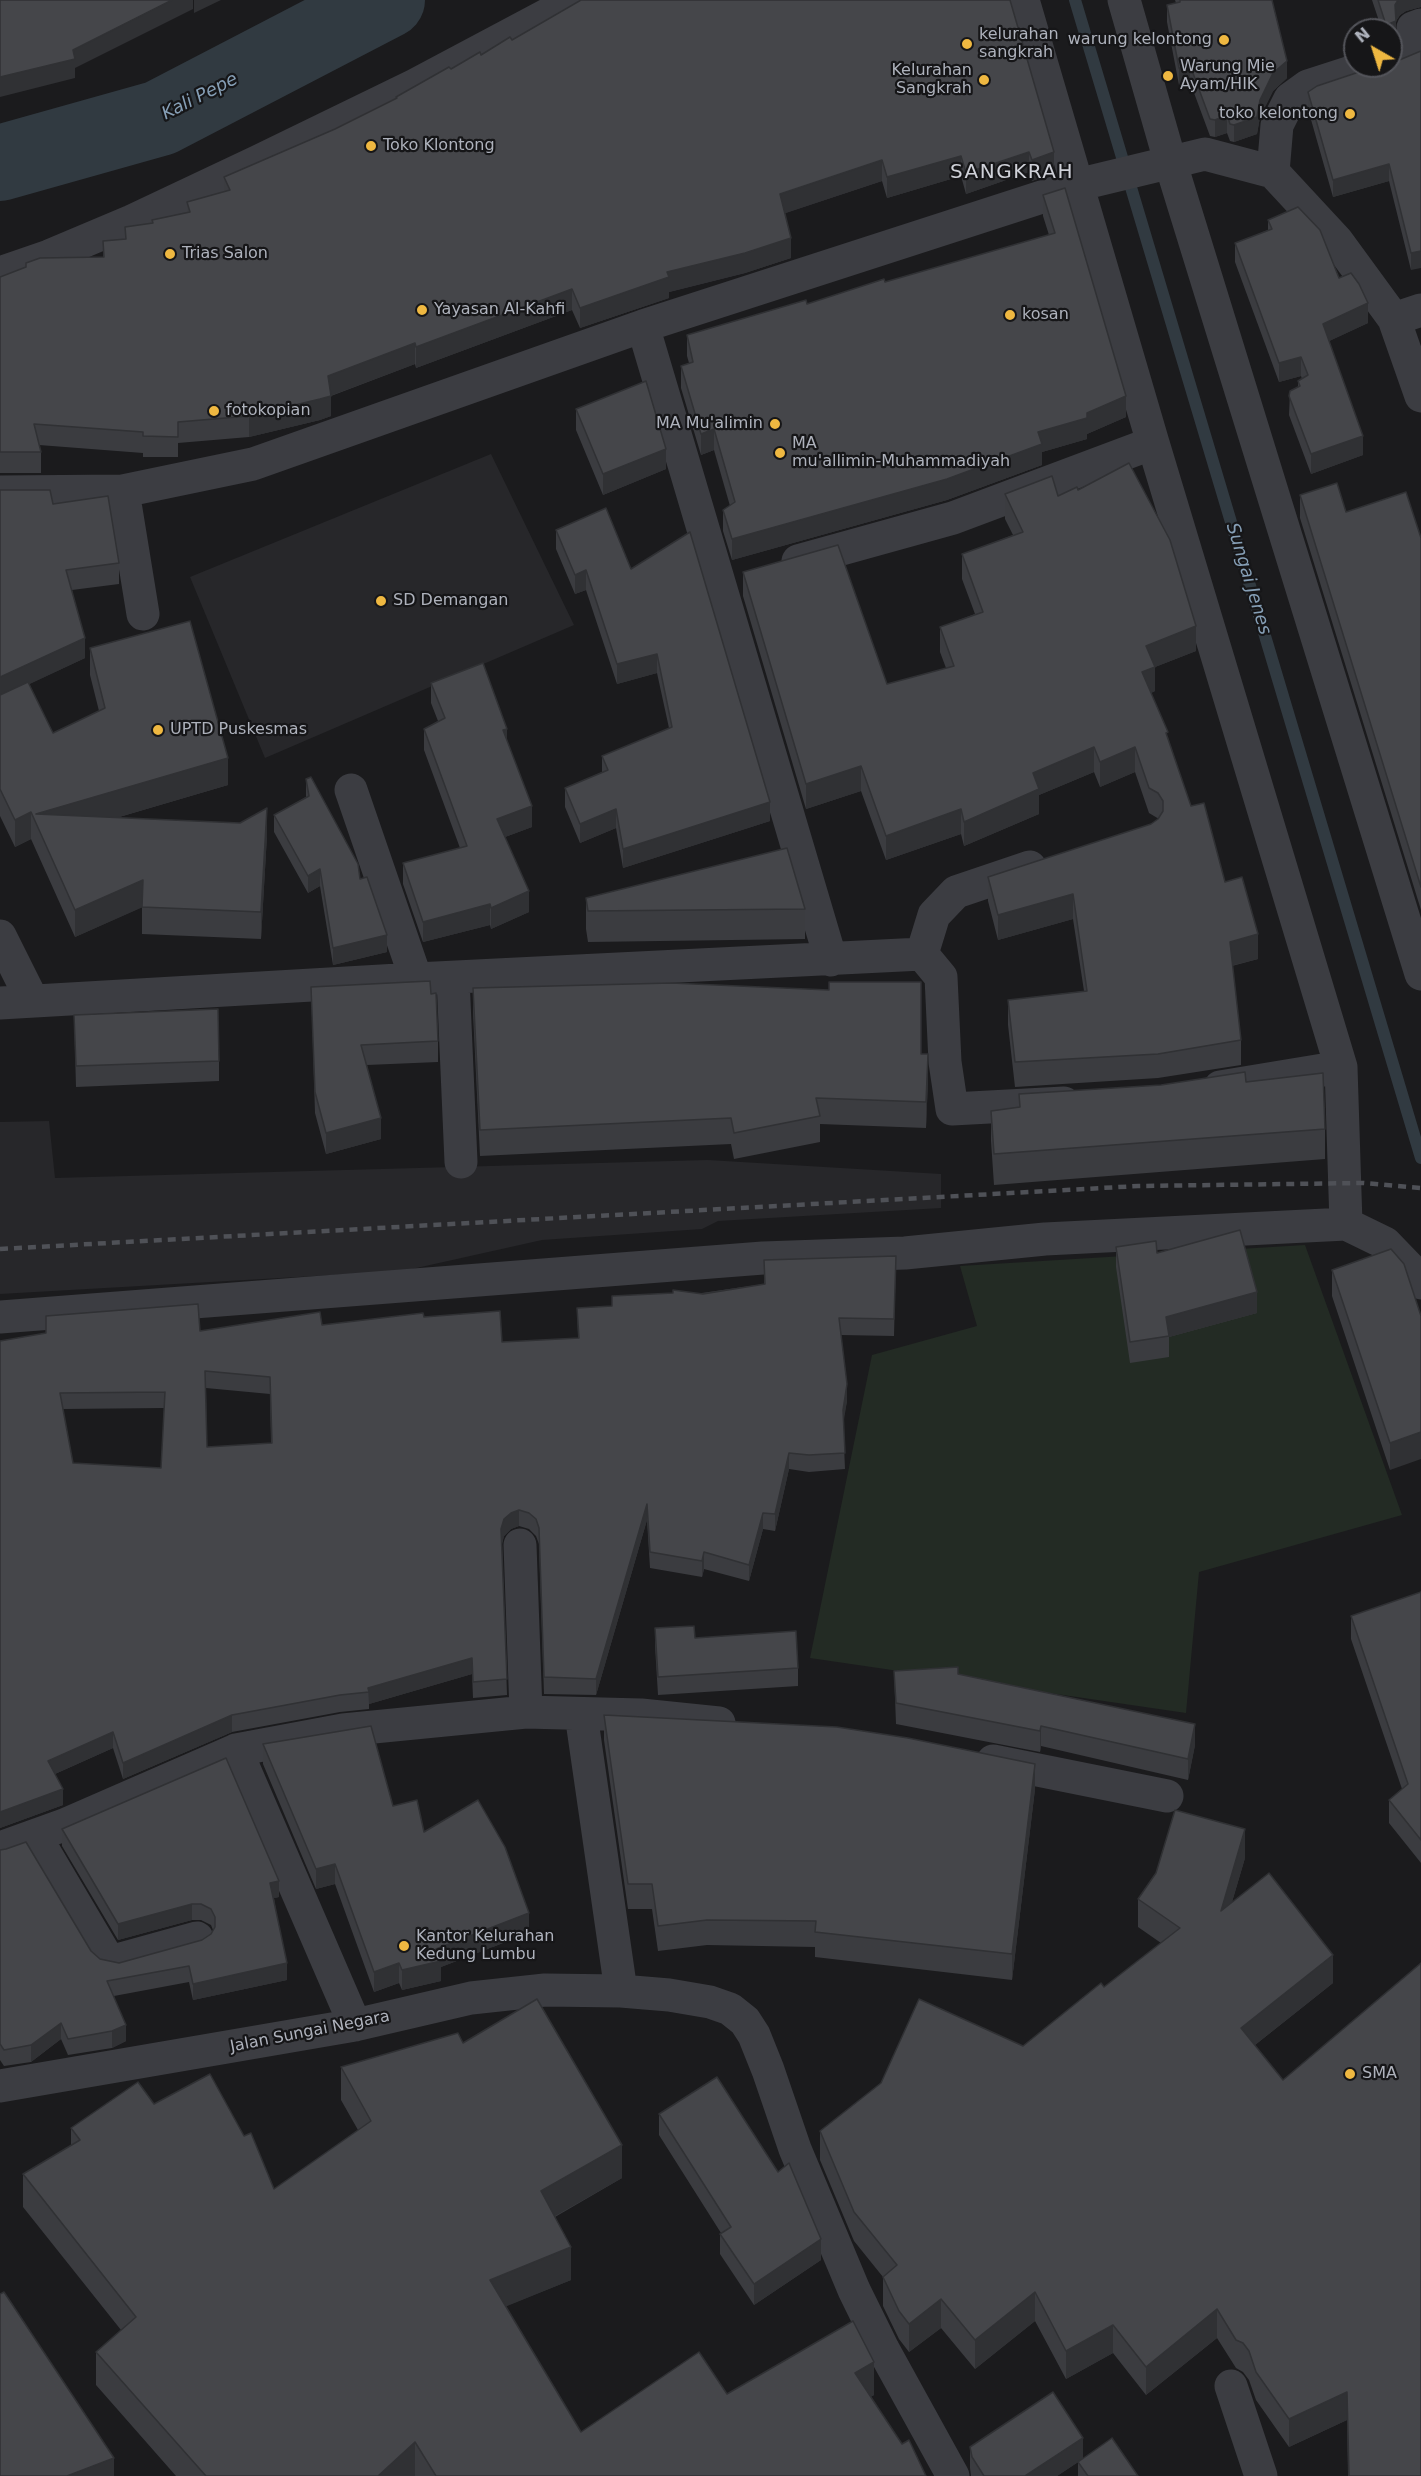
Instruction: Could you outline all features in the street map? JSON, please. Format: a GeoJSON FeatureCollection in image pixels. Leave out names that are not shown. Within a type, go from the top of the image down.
{"type":"FeatureCollection","features":[{"type":"Feature","properties":{"kind":"street"},"geometry":{"type":"LineString","coordinates":[[0,273],[49,256],[132,221],[246,167],[415,85],[575,0]]}},
{"type":"Feature","properties":{"kind":"street"},"geometry":{"type":"LineString","coordinates":[[1023,0],[1082,184],[1153,443],[1341,1067],[1346,1224]]}},
{"type":"Feature","properties":{"kind":"street"},"geometry":{"type":"LineString","coordinates":[[1124,0],[1162,163],[1421,974]]}},
{"type":"Feature","properties":{"kind":"street"},"geometry":{"type":"LineString","coordinates":[[1403,56],[1418,51],[1413,28],[1421,25]]}},
{"type":"Feature","properties":{"kind":"street"},"geometry":{"type":"LineString","coordinates":[[1273,172],[1277,125],[1290,99],[1308,86],[1343,75]]}},
{"type":"Feature","properties":{"kind":"street"},"geometry":{"type":"LineString","coordinates":[[0,492],[123,491],[253,464],[643,326],[1082,184],[1205,154],[1273,172],[1407,315],[1421,396]]}},
{"type":"Feature","properties":{"kind":"street"},"geometry":{"type":"LineString","coordinates":[[643,326],[743,577],[831,960]]}},
{"type":"Feature","properties":{"kind":"street"},"geometry":{"type":"LineString","coordinates":[[743,577],[953,519],[1153,443]]}},
{"type":"Feature","properties":{"kind":"street"},"geometry":{"type":"LineString","coordinates":[[123,491],[143,614]]}},
{"type":"Feature","properties":{"kind":"street"},"geometry":{"type":"LineString","coordinates":[[351,790],[416,979]]}},
{"type":"Feature","properties":{"kind":"street"},"geometry":{"type":"LineString","coordinates":[[922,954],[934,915],[956,892],[1058,858]]}},
{"type":"Feature","properties":{"kind":"street"},"geometry":{"type":"LineString","coordinates":[[0,936],[16,1002],[416,979],[922,954]]}},
{"type":"Feature","properties":{"kind":"street"},"geometry":{"type":"LineString","coordinates":[[922,954],[941,977],[945,1062],[952,1109],[1091,1101]]}},
{"type":"Feature","properties":{"kind":"street"},"geometry":{"type":"LineString","coordinates":[[453,978],[461,1162]]}},
{"type":"Feature","properties":{"kind":"street"},"geometry":{"type":"LineString","coordinates":[[1194,1091],[1341,1067]]}},
{"type":"Feature","properties":{"kind":"street"},"geometry":{"type":"LineString","coordinates":[[0,1317],[764,1258],[905,1253],[1045,1239],[1346,1224],[1385,1243],[1421,1283]]}},
{"type":"Feature","properties":{"kind":"street"},"geometry":{"type":"LineString","coordinates":[[520,1545],[526,1712]]}},
{"type":"Feature","properties":{"kind":"street"},"geometry":{"type":"LineString","coordinates":[[0,1848],[35,1836],[236,1750],[343,1730],[526,1712],[641,1715],[745,1726]]}},
{"type":"Feature","properties":{"kind":"street"},"geometry":{"type":"LineString","coordinates":[[581,1714],[621,1991]]}},
{"type":"Feature","properties":{"kind":"street"},"geometry":{"type":"LineString","coordinates":[[236,1750],[355,2025]]}},
{"type":"Feature","properties":{"kind":"street"},"geometry":{"type":"LineString","coordinates":[[969,1757],[1167,1796]]}},
{"type":"Feature","properties":{"kind":"street"},"geometry":{"type":"LineString","coordinates":[[35,1836],[106,1958],[114,1961],[197,1938]]}},
{"type":"Feature","properties":{"kind":"street","name":"Jalan Sungai Negara"},"geometry":{"type":"LineString","coordinates":[[0,2086],[355,2025],[471,1998],[545,1990],[621,1991],[669,1995],[710,2002],[730,2009],[745,2021],[754,2035],[795,2149],[854,2290],[883,2349],[953,2476]]}},
{"type":"Feature","properties":{"kind":"street"},"geometry":{"type":"LineString","coordinates":[[1231,2386],[1261,2476]]}},
{"type":"Feature","properties":{"kind":"shaded area","name":"SD Demangan"},"geometry":{"type":"Polygon","coordinates":[[[491,454],[574,625],[265,758],[190,577],[491,454]]]}},
{"type":"Feature","properties":{"kind":"shaded area"},"geometry":{"type":"Polygon","coordinates":[[[49,1121],[55,1178],[708,1160],[941,1174],[941,1208],[718,1221],[702,1229],[542,1240],[403,1271],[0,1294],[0,1122],[49,1121]]]}},
{"type":"Feature","properties":{"kind":"shaded area"},"geometry":{"type":"Polygon","coordinates":[[[1305,1245],[1402,1515],[1199,1572],[1186,1713],[810,1658],[872,1355],[977,1326],[960,1266],[1305,1245]]]}},
{"type":"Feature","properties":{"kind":"building"},"geometry":{"type":"Polygon","coordinates":[[[0,0],[172,0],[73,50],[75,59],[0,77],[0,0]]]}},
{"type":"Feature","properties":{"kind":"building"},"geometry":{"type":"Polygon","coordinates":[[[581,0],[1010,0],[1054,152],[1032,160],[1029,152],[966,173],[961,156],[887,177],[882,160],[780,194],[791,238],[745,253],[667,272],[669,277],[580,308],[572,289],[416,347],[415,343],[328,376],[331,396],[249,416],[178,422],[178,437],[143,436],[143,432],[34,424],[41,452],[0,452],[0,277],[26,267],[26,263],[40,258],[104,257],[103,241],[126,239],[125,227],[153,223],[152,220],[190,212],[187,202],[230,190],[224,177],[335,129],[397,98],[449,67],[451,69],[480,52],[481,55],[510,37],[512,40],[581,0]]]}},
{"type":"Feature","properties":{"kind":"building"},"geometry":{"type":"Polygon","coordinates":[[[1180,0],[1272,0],[1287,61],[1273,73],[1260,100],[1257,117],[1234,125],[1230,124],[1227,115],[1215,120],[1210,119],[1190,65],[1179,68],[1167,5],[1180,2],[1180,0]]]}},
{"type":"Feature","properties":{"kind":"building"},"geometry":{"type":"Polygon","coordinates":[[[1378,0],[1398,0],[1395,5],[1396,18],[1384,18],[1378,0]]]}},
{"type":"Feature","properties":{"kind":"building"},"geometry":{"type":"Polygon","coordinates":[[[1421,51],[1421,251],[1411,253],[1389,164],[1333,180],[1308,92],[1317,86],[1343,77],[1403,78],[1403,58],[1421,51]]]}},
{"type":"Feature","properties":{"kind":"building"},"geometry":{"type":"Polygon","coordinates":[[[1065,188],[1126,396],[1087,413],[1087,418],[1038,432],[1042,444],[947,479],[732,539],[723,510],[735,502],[714,429],[701,434],[681,366],[693,362],[687,335],[806,300],[807,304],[884,279],[885,282],[1055,233],[1043,195],[1065,188]]]}},
{"type":"Feature","properties":{"kind":"building"},"geometry":{"type":"Polygon","coordinates":[[[1298,207],[1320,230],[1339,278],[1351,273],[1368,303],[1323,324],[1363,436],[1311,454],[1289,396],[1290,391],[1300,386],[1298,381],[1308,375],[1301,357],[1279,363],[1235,243],[1272,229],[1268,220],[1298,207]]]}},
{"type":"Feature","properties":{"kind":"building"},"geometry":{"type":"Polygon","coordinates":[[[646,381],[666,449],[603,474],[576,409],[646,381]]]}},
{"type":"Feature","properties":{"kind":"building"},"geometry":{"type":"Polygon","coordinates":[[[1129,463],[1170,540],[1196,626],[1146,646],[1155,667],[1142,672],[1168,732],[1166,733],[1191,806],[1204,803],[1225,882],[1242,877],[1258,934],[1230,942],[1241,1040],[1158,1054],[1015,1062],[1008,1000],[1087,991],[1073,894],[998,915],[988,877],[1151,824],[1158,819],[1163,811],[1163,801],[1158,793],[1149,788],[1135,747],[1100,762],[1094,747],[1033,773],[1039,789],[964,822],[961,809],[886,836],[861,766],[806,784],[743,572],[838,545],[887,684],[954,666],[940,627],[983,612],[962,554],[1023,532],[1005,494],[1052,476],[1058,496],[1077,487],[1078,490],[1129,463]]]}},
{"type":"Feature","properties":{"kind":"building"},"geometry":{"type":"Polygon","coordinates":[[[1337,483],[1346,512],[1406,492],[1421,538],[1421,887],[1300,495],[1337,483]]]}},
{"type":"Feature","properties":{"kind":"building"},"geometry":{"type":"Polygon","coordinates":[[[0,490],[50,490],[53,504],[108,496],[119,563],[66,570],[85,638],[0,677],[0,490]]]}},
{"type":"Feature","properties":{"kind":"building"},"geometry":{"type":"Polygon","coordinates":[[[606,508],[631,569],[690,532],[770,802],[623,849],[616,809],[580,824],[565,788],[608,770],[602,756],[672,727],[657,654],[617,664],[586,570],[575,575],[556,530],[606,508]]]}},
{"type":"Feature","properties":{"kind":"building"},"geometry":{"type":"Polygon","coordinates":[[[190,621],[228,758],[36,814],[240,823],[267,808],[261,912],[142,907],[143,880],[75,910],[31,812],[15,820],[0,789],[0,695],[28,682],[53,733],[105,708],[90,648],[190,621]]]}},
{"type":"Feature","properties":{"kind":"building"},"geometry":{"type":"Polygon","coordinates":[[[483,663],[507,729],[503,730],[532,806],[497,819],[529,891],[491,908],[490,904],[423,922],[403,863],[467,846],[424,729],[445,718],[431,683],[483,663]]]}},
{"type":"Feature","properties":{"kind":"building"},"geometry":{"type":"Polygon","coordinates":[[[311,777],[358,864],[360,879],[367,877],[387,935],[333,948],[320,869],[308,876],[274,815],[309,796],[306,779],[311,777]]]}},
{"type":"Feature","properties":{"kind":"building"},"geometry":{"type":"Polygon","coordinates":[[[787,848],[805,909],[588,911],[586,898],[787,848]]]}},
{"type":"Feature","properties":{"kind":"building"},"geometry":{"type":"Polygon","coordinates":[[[430,981],[431,994],[436,993],[438,1041],[361,1045],[381,1118],[326,1133],[315,1092],[311,987],[430,981]]]}},
{"type":"Feature","properties":{"kind":"building"},"geometry":{"type":"Polygon","coordinates":[[[829,982],[921,982],[921,1054],[928,1054],[926,1102],[816,1098],[820,1116],[734,1133],[731,1118],[480,1130],[473,988],[671,983],[829,990],[829,982]]]}},
{"type":"Feature","properties":{"kind":"building"},"geometry":{"type":"Polygon","coordinates":[[[218,1009],[219,1061],[76,1066],[74,1015],[218,1009]]]}},
{"type":"Feature","properties":{"kind":"building"},"geometry":{"type":"Polygon","coordinates":[[[1245,1072],[1246,1082],[1323,1073],[1325,1129],[994,1154],[991,1111],[1020,1107],[1019,1094],[1161,1085],[1245,1072]]]}},
{"type":"Feature","properties":{"kind":"building"},"geometry":{"type":"Polygon","coordinates":[[[1240,1230],[1257,1292],[1166,1317],[1169,1336],[1130,1342],[1116,1247],[1156,1241],[1157,1253],[1240,1230]]]}},
{"type":"Feature","properties":{"kind":"building"},"geometry":{"type":"Polygon","coordinates":[[[1391,1249],[1404,1264],[1421,1316],[1421,1432],[1390,1443],[1332,1270],[1391,1249]]]}},
{"type":"Feature","properties":{"kind":"building"},"geometry":{"type":"Polygon","coordinates":[[[896,1256],[894,1319],[839,1318],[847,1384],[843,1410],[845,1453],[809,1455],[789,1453],[775,1514],[763,1513],[749,1565],[704,1552],[702,1561],[650,1552],[647,1504],[596,1679],[544,1677],[539,1528],[536,1519],[529,1513],[519,1510],[504,1519],[501,1529],[507,1679],[473,1682],[472,1658],[368,1688],[369,1692],[340,1695],[232,1715],[123,1763],[113,1732],[48,1761],[63,1789],[0,1812],[0,1341],[46,1333],[46,1316],[198,1304],[200,1331],[320,1312],[322,1325],[423,1313],[424,1317],[500,1311],[502,1342],[579,1338],[577,1308],[612,1306],[612,1296],[673,1293],[673,1290],[703,1294],[765,1284],[764,1260],[896,1256]],[[205,1371],[207,1447],[272,1443],[270,1377],[205,1371]],[[165,1392],[60,1393],[73,1463],[161,1468],[165,1392]]]}},
{"type":"Feature","properties":{"kind":"building"},"geometry":{"type":"Polygon","coordinates":[[[1421,1592],[1421,1840],[1389,1800],[1408,1784],[1351,1616],[1421,1592]]]}},
{"type":"Feature","properties":{"kind":"building"},"geometry":{"type":"Polygon","coordinates":[[[694,1626],[695,1638],[796,1631],[798,1668],[658,1677],[655,1628],[694,1626]]]}},
{"type":"Feature","properties":{"kind":"building"},"geometry":{"type":"Polygon","coordinates":[[[958,1667],[958,1674],[1195,1724],[1188,1759],[1041,1726],[1040,1731],[896,1703],[894,1671],[958,1667]]]}},
{"type":"Feature","properties":{"kind":"building"},"geometry":{"type":"Polygon","coordinates":[[[604,1715],[837,1727],[908,1738],[1035,1764],[1012,1954],[815,1932],[816,1921],[707,1920],[658,1926],[652,1884],[628,1884],[604,1715]]]}},
{"type":"Feature","properties":{"kind":"building"},"geometry":{"type":"Polygon","coordinates":[[[371,1726],[393,1806],[417,1800],[424,1832],[478,1800],[505,1847],[529,1913],[436,1949],[441,1961],[402,1970],[399,1963],[374,1972],[335,1864],[316,1869],[263,1744],[371,1726]]]}},
{"type":"Feature","properties":{"kind":"building"},"geometry":{"type":"Polygon","coordinates":[[[226,1758],[279,1881],[270,1883],[287,1963],[193,1984],[189,1966],[107,1981],[126,2025],[112,2031],[68,2039],[61,2023],[31,2045],[4,2050],[0,2044],[0,1850],[26,1842],[91,1951],[100,1959],[119,1963],[202,1940],[211,1934],[215,1927],[215,1917],[211,1909],[201,1904],[192,1904],[118,1924],[62,1829],[226,1758]]]}},
{"type":"Feature","properties":{"kind":"building"},"geometry":{"type":"Polygon","coordinates":[[[1175,1810],[1245,1829],[1221,1911],[1269,1873],[1333,1955],[1241,2028],[1283,2080],[1421,1963],[1421,2476],[1349,2476],[1347,2392],[1289,2419],[1256,2372],[1249,2351],[1243,2343],[1236,2340],[1217,2309],[1146,2367],[1113,2325],[1066,2351],[1035,2292],[975,2340],[941,2299],[909,2324],[899,2311],[883,2277],[897,2265],[854,2212],[820,2131],[881,2083],[919,1999],[1023,2046],[1101,1983],[1104,1987],[1180,1928],[1138,1899],[1156,1873],[1175,1810]]]}},
{"type":"Feature","properties":{"kind":"building"},"geometry":{"type":"Polygon","coordinates":[[[537,1999],[622,2145],[541,2191],[571,2247],[490,2280],[581,2432],[699,2352],[727,2394],[853,2321],[874,2362],[855,2373],[902,2444],[909,2440],[926,2476],[436,2476],[415,2442],[378,2476],[206,2476],[96,2352],[136,2317],[23,2174],[80,2140],[71,2128],[138,2082],[154,2104],[210,2074],[244,2136],[251,2133],[274,2189],[371,2121],[341,2067],[458,2033],[463,2043],[537,1999]]]}},
{"type":"Feature","properties":{"kind":"building"},"geometry":{"type":"Polygon","coordinates":[[[717,2077],[778,2172],[789,2163],[821,2239],[754,2284],[720,2234],[731,2227],[659,2114],[717,2077]]]}},
{"type":"Feature","properties":{"kind":"building"},"geometry":{"type":"Polygon","coordinates":[[[4,2292],[114,2458],[67,2476],[0,2476],[0,2294],[4,2292]]]}},
{"type":"Feature","properties":{"kind":"building"},"geometry":{"type":"Polygon","coordinates":[[[1053,2392],[1083,2438],[1025,2476],[984,2476],[972,2457],[970,2447],[1053,2392]]]}},
{"type":"Feature","properties":{"kind":"building"},"geometry":{"type":"Polygon","coordinates":[[[1112,2438],[1138,2476],[1088,2476],[1078,2462],[1112,2438]]]}},
{"type":"Feature","properties":{"kind":"waterway","name":"Kali Pepe"},"geometry":{"type":"LineString","coordinates":[[0,163],[160,118],[387,0]]}},
{"type":"Feature","properties":{"kind":"waterway","name":"Sungai Jenes"},"geometry":{"type":"LineString","coordinates":[[1075,0],[1421,1158]]}},
{"type":"Feature","properties":{"kind":"railway"},"geometry":{"type":"LineString","coordinates":[[0,1249],[1138,1186],[1364,1183],[1421,1188]]}},
{"type":"Feature","properties":{"kind":"place","name":"warung kelontong"},"geometry":{"type":"Point","coordinates":[1224,40]}},
{"type":"Feature","properties":{"kind":"place","name":"kelurahan sangkrah"},"geometry":{"type":"Point","coordinates":[967,44]}},
{"type":"Feature","properties":{"kind":"place","name":"Warung Mie Ayam/HIK"},"geometry":{"type":"Point","coordinates":[1168,76]}},
{"type":"Feature","properties":{"kind":"place","name":"Kelurahan Sangkrah"},"geometry":{"type":"Point","coordinates":[984,80]}},
{"type":"Feature","properties":{"kind":"place","name":"toko kelontong"},"geometry":{"type":"Point","coordinates":[1350,114]}},
{"type":"Feature","properties":{"kind":"place","name":"Toko Klontong"},"geometry":{"type":"Point","coordinates":[371,146]}},
{"type":"Feature","properties":{"kind":"place","name":"Trias Salon"},"geometry":{"type":"Point","coordinates":[170,254]}},
{"type":"Feature","properties":{"kind":"place","name":"Yayasan Al-Kahfi"},"geometry":{"type":"Point","coordinates":[422,310]}},
{"type":"Feature","properties":{"kind":"place","name":"kosan"},"geometry":{"type":"Point","coordinates":[1010,315]}},
{"type":"Feature","properties":{"kind":"place","name":"fotokopian"},"geometry":{"type":"Point","coordinates":[214,411]}},
{"type":"Feature","properties":{"kind":"place","name":"MA Mu'alimin"},"geometry":{"type":"Point","coordinates":[775,424]}},
{"type":"Feature","properties":{"kind":"place","name":"MA mu'allimin-Muhammadiyah"},"geometry":{"type":"Point","coordinates":[780,453]}},
{"type":"Feature","properties":{"kind":"place","name":"SD Demangan"},"geometry":{"type":"Point","coordinates":[381,601]}},
{"type":"Feature","properties":{"kind":"place","name":"UPTD Puskesmas"},"geometry":{"type":"Point","coordinates":[158,730]}},
{"type":"Feature","properties":{"kind":"place","name":"Kantor Kelurahan Kedung Lumbu"},"geometry":{"type":"Point","coordinates":[404,1946]}},
{"type":"Feature","properties":{"kind":"place","name":"SMA"},"geometry":{"type":"Point","coordinates":[1350,2074]}},
{"type":"Feature","properties":{"kind":"district","name":"SANGKRAH"},"geometry":{"type":"Point","coordinates":[1012,173]}}]}
